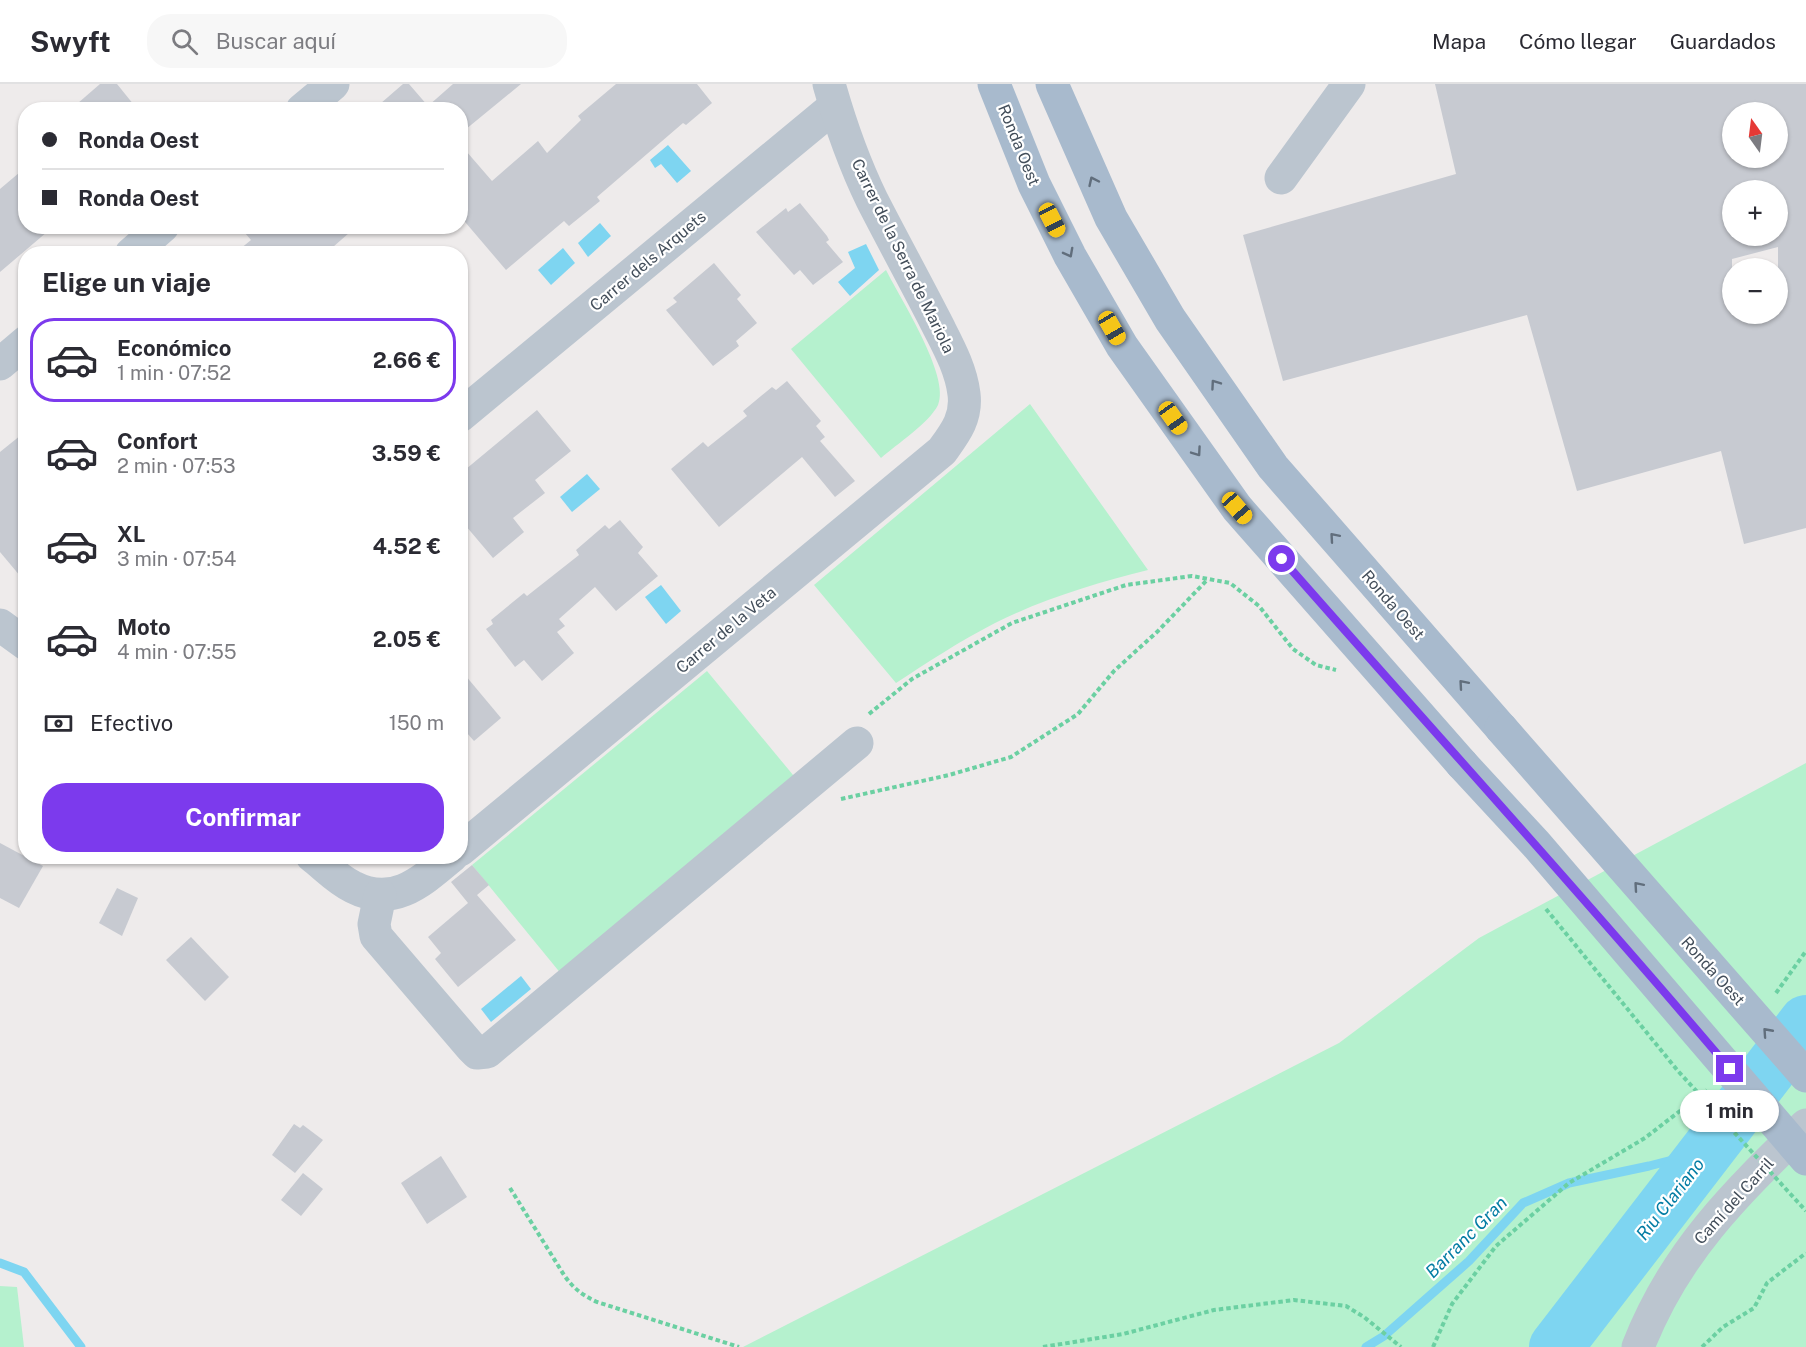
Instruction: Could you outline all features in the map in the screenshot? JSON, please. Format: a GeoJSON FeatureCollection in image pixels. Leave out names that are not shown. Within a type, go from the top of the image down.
{"type":"FeatureCollection","features":[{"type":"Feature","properties":{"kind":"main road","name":"Ronda Oest"},"geometry":{"type":"LineString","coordinates":[[994,84],[1034,184],[1070,256],[1122,346],[1237,508],[1462,764],[1536,844],[1806,1159]]}},
{"type":"Feature","properties":{"kind":"main road","name":"Ronda Oest"},"geometry":{"type":"LineString","coordinates":[[1052,84],[1111,218],[1170,319],[1281,476],[1806,1076]]}},
{"type":"Feature","properties":{"kind":"street"},"geometry":{"type":"LineString","coordinates":[[312,102],[333,84]]}},
{"type":"Feature","properties":{"kind":"street"},"geometry":{"type":"LineString","coordinates":[[1281,178],[1349,84]]}},
{"type":"Feature","properties":{"kind":"street","name":"Carrer de la Serra de Mariola"},"geometry":{"type":"LineString","coordinates":[[832,95],[871,198],[949,348],[959,372],[964,393]]}},
{"type":"Feature","properties":{"kind":"street","name":"Carrer dels Arquets"},"geometry":{"type":"LineString","coordinates":[[468,409],[832,95]]}},
{"type":"Feature","properties":{"kind":"street"},"geometry":{"type":"LineString","coordinates":[[140,246],[154,234]]}},
{"type":"Feature","properties":{"kind":"street"},"geometry":{"type":"LineString","coordinates":[[0,364],[18,349]]}},
{"type":"Feature","properties":{"kind":"street","name":"Carrer de la Veta"},"geometry":{"type":"LineString","coordinates":[[468,843],[942,451],[960,426],[964,412],[964,393]]}},
{"type":"Feature","properties":{"kind":"street"},"geometry":{"type":"LineString","coordinates":[[0,625],[18,638]]}},
{"type":"Feature","properties":{"kind":"street"},"geometry":{"type":"LineString","coordinates":[[383,895],[374,924],[376,936],[471,1047],[477,1053],[487,1052],[857,743]]}},
{"type":"Feature","properties":{"kind":"street"},"geometry":{"type":"LineString","coordinates":[[322,864],[352,887],[383,895],[418,885],[443,864]]}},
{"type":"Feature","properties":{"kind":"street","name":"Camí del Carril"},"geometry":{"type":"LineString","coordinates":[[1638,1347],[1659,1301],[1709,1223],[1745,1184],[1806,1125]]}},
{"type":"Feature","properties":{"kind":"path"},"geometry":{"type":"LineString","coordinates":[[857,743],[847,732],[912,679],[1012,623],[1126,585],[1192,576],[1230,583],[1259,606],[1293,649],[1316,665],[1344,672]]}},
{"type":"Feature","properties":{"kind":"path"},"geometry":{"type":"LineString","coordinates":[[833,800],[855,798],[1011,758],[1078,714],[1114,671],[1158,631],[1209,579]]}},
{"type":"Feature","properties":{"kind":"path"},"geometry":{"type":"LineString","coordinates":[[1540,901],[1678,1071],[1806,1211]]}},
{"type":"Feature","properties":{"kind":"path"},"geometry":{"type":"LineString","coordinates":[[1772,999],[1806,951]]}},
{"type":"Feature","properties":{"kind":"path"},"geometry":{"type":"LineString","coordinates":[[1433,1347],[1452,1304],[1496,1246],[1569,1183],[1646,1138],[1704,1093],[1711,1084]]}},
{"type":"Feature","properties":{"kind":"path"},"geometry":{"type":"LineString","coordinates":[[510,1188],[572,1287],[582,1295],[597,1302],[739,1347]]}},
{"type":"Feature","properties":{"kind":"path"},"geometry":{"type":"LineString","coordinates":[[1702,1347],[1723,1327],[1754,1308],[1767,1282],[1806,1253]]}},
{"type":"Feature","properties":{"kind":"path"},"geometry":{"type":"LineString","coordinates":[[1043,1347],[1123,1334],[1214,1310],[1294,1300],[1346,1306],[1364,1317],[1401,1347]]}},
{"type":"Feature","properties":{"kind":"green space"},"geometry":{"type":"Polygon","coordinates":[[[886,270],[931,357],[940,392],[938,405],[928,419],[881,458],[791,349],[886,270]]]}},
{"type":"Feature","properties":{"kind":"green space"},"geometry":{"type":"Polygon","coordinates":[[[1030,404],[1148,570],[1070,592],[1013,614],[969,637],[896,683],[814,585],[1030,404]]]}},
{"type":"Feature","properties":{"kind":"green space"},"geometry":{"type":"Polygon","coordinates":[[[707,671],[798,781],[562,975],[472,865],[707,671]]]}},
{"type":"Feature","properties":{"kind":"green space"},"geometry":{"type":"Polygon","coordinates":[[[1806,763],[1806,1347],[743,1347],[1339,1043],[1479,938],[1806,763]]]}},
{"type":"Feature","properties":{"kind":"green space"},"geometry":{"type":"Polygon","coordinates":[[[0,1286],[17,1287],[24,1347],[0,1347],[0,1286]]]}},
{"type":"Feature","properties":{"kind":"water"},"geometry":{"type":"Polygon","coordinates":[[[668,145],[691,171],[677,183],[661,164],[655,168],[650,160],[668,145]]]}},
{"type":"Feature","properties":{"kind":"water"},"geometry":{"type":"Polygon","coordinates":[[[600,223],[611,236],[588,257],[578,243],[600,223]]]}},
{"type":"Feature","properties":{"kind":"water"},"geometry":{"type":"Polygon","coordinates":[[[866,244],[879,270],[850,296],[838,282],[855,268],[848,252],[866,244]]]}},
{"type":"Feature","properties":{"kind":"water"},"geometry":{"type":"Polygon","coordinates":[[[563,248],[575,263],[551,285],[538,270],[563,248]]]}},
{"type":"Feature","properties":{"kind":"water"},"geometry":{"type":"Polygon","coordinates":[[[587,474],[600,489],[572,512],[560,497],[587,474]]]}},
{"type":"Feature","properties":{"kind":"water"},"geometry":{"type":"Polygon","coordinates":[[[661,585],[681,611],[666,624],[645,597],[661,585]]]}},
{"type":"Feature","properties":{"kind":"water"},"geometry":{"type":"Polygon","coordinates":[[[521,976],[531,989],[491,1022],[481,1009],[521,976]]]}},
{"type":"Feature","properties":{"kind":"building"},"geometry":{"type":"Polygon","coordinates":[[[100,84],[117,84],[132,102],[79,102],[100,84]]]}},
{"type":"Feature","properties":{"kind":"building"},"geometry":{"type":"Polygon","coordinates":[[[403,84],[409,84],[425,102],[382,102],[403,84]]]}},
{"type":"Feature","properties":{"kind":"building"},"geometry":{"type":"Polygon","coordinates":[[[453,84],[521,84],[468,127],[468,102],[433,102],[453,84]]]}},
{"type":"Feature","properties":{"kind":"building"},"geometry":{"type":"Polygon","coordinates":[[[616,84],[697,84],[712,103],[686,125],[683,123],[597,197],[600,201],[569,226],[564,221],[506,270],[468,225],[468,153],[492,181],[538,141],[547,153],[581,120],[578,116],[616,84]]]}},
{"type":"Feature","properties":{"kind":"building"},"geometry":{"type":"Polygon","coordinates":[[[1435,84],[1806,84],[1806,528],[1744,544],[1721,451],[1577,491],[1527,315],[1283,381],[1243,235],[1456,174],[1435,84]]]}},
{"type":"Feature","properties":{"kind":"building"},"geometry":{"type":"Polygon","coordinates":[[[18,174],[18,234],[45,234],[31,246],[18,246],[18,257],[0,272],[0,189],[18,174]]]}},
{"type":"Feature","properties":{"kind":"building"},"geometry":{"type":"Polygon","coordinates":[[[800,203],[827,236],[829,240],[826,242],[843,262],[813,285],[800,270],[794,275],[756,232],[786,208],[788,212],[800,203]]]}},
{"type":"Feature","properties":{"kind":"building"},"geometry":{"type":"Polygon","coordinates":[[[246,234],[348,234],[334,246],[244,246],[251,240],[246,234]]]}},
{"type":"Feature","properties":{"kind":"building"},"geometry":{"type":"Polygon","coordinates":[[[714,263],[741,295],[737,299],[757,323],[736,341],[739,346],[713,366],[666,310],[677,302],[673,298],[714,263]]]}},
{"type":"Feature","properties":{"kind":"building"},"geometry":{"type":"Polygon","coordinates":[[[787,381],[821,421],[816,426],[825,437],[820,441],[855,481],[835,497],[802,457],[719,527],[671,469],[703,442],[708,447],[747,416],[743,411],[772,387],[776,390],[787,381]]]}},
{"type":"Feature","properties":{"kind":"building"},"geometry":{"type":"Polygon","coordinates":[[[537,410],[571,451],[535,480],[545,493],[513,518],[524,532],[493,558],[468,528],[468,467],[537,410]]]}},
{"type":"Feature","properties":{"kind":"building"},"geometry":{"type":"Polygon","coordinates":[[[18,437],[18,573],[0,552],[0,452],[18,437]]]}},
{"type":"Feature","properties":{"kind":"building"},"geometry":{"type":"Polygon","coordinates":[[[620,520],[643,547],[638,553],[658,576],[616,611],[595,587],[559,619],[565,626],[557,632],[574,653],[542,681],[524,660],[515,667],[486,629],[493,624],[491,620],[524,593],[527,596],[579,555],[576,550],[605,525],[609,529],[620,520]]]}},
{"type":"Feature","properties":{"kind":"building"},"geometry":{"type":"Polygon","coordinates":[[[468,679],[501,718],[474,741],[468,734],[468,679]]]}},
{"type":"Feature","properties":{"kind":"building"},"geometry":{"type":"Polygon","coordinates":[[[0,843],[18,853],[18,864],[43,866],[19,908],[0,898],[0,843]]]}},
{"type":"Feature","properties":{"kind":"building"},"geometry":{"type":"Polygon","coordinates":[[[472,865],[489,885],[477,895],[516,940],[458,987],[435,959],[441,953],[428,937],[468,903],[451,882],[472,865]]]}},
{"type":"Feature","properties":{"kind":"building"},"geometry":{"type":"Polygon","coordinates":[[[117,888],[138,898],[122,936],[99,923],[117,888]]]}},
{"type":"Feature","properties":{"kind":"building"},"geometry":{"type":"Polygon","coordinates":[[[191,937],[229,977],[205,1001],[166,960],[191,937]]]}},
{"type":"Feature","properties":{"kind":"building"},"geometry":{"type":"Polygon","coordinates":[[[294,1124],[300,1128],[303,1125],[323,1140],[295,1173],[272,1155],[294,1124]]]}},
{"type":"Feature","properties":{"kind":"building"},"geometry":{"type":"Polygon","coordinates":[[[441,1156],[467,1197],[427,1224],[401,1183],[441,1156]]]}},
{"type":"Feature","properties":{"kind":"building"},"geometry":{"type":"Polygon","coordinates":[[[303,1173],[323,1189],[301,1216],[281,1200],[303,1173]]]}},
{"type":"Feature","properties":{"kind":"waterway","name":"Riu Clariano"},"geometry":{"type":"LineString","coordinates":[[1556,1347],[1806,1022]]}},
{"type":"Feature","properties":{"kind":"waterway","name":"Barranc Gran"},"geometry":{"type":"LineString","coordinates":[[1366,1347],[1384,1336],[1469,1261],[1523,1203],[1569,1183],[1707,1151]]}},
{"type":"Feature","properties":{"kind":"waterway"},"geometry":{"type":"LineString","coordinates":[[0,1263],[24,1272],[81,1347]]}},
{"type":"Feature","properties":{"kind":"route"},"geometry":{"type":"LineString","coordinates":[[1282,559],[1462,764],[1536,844],[1730,1069]]}}]}
